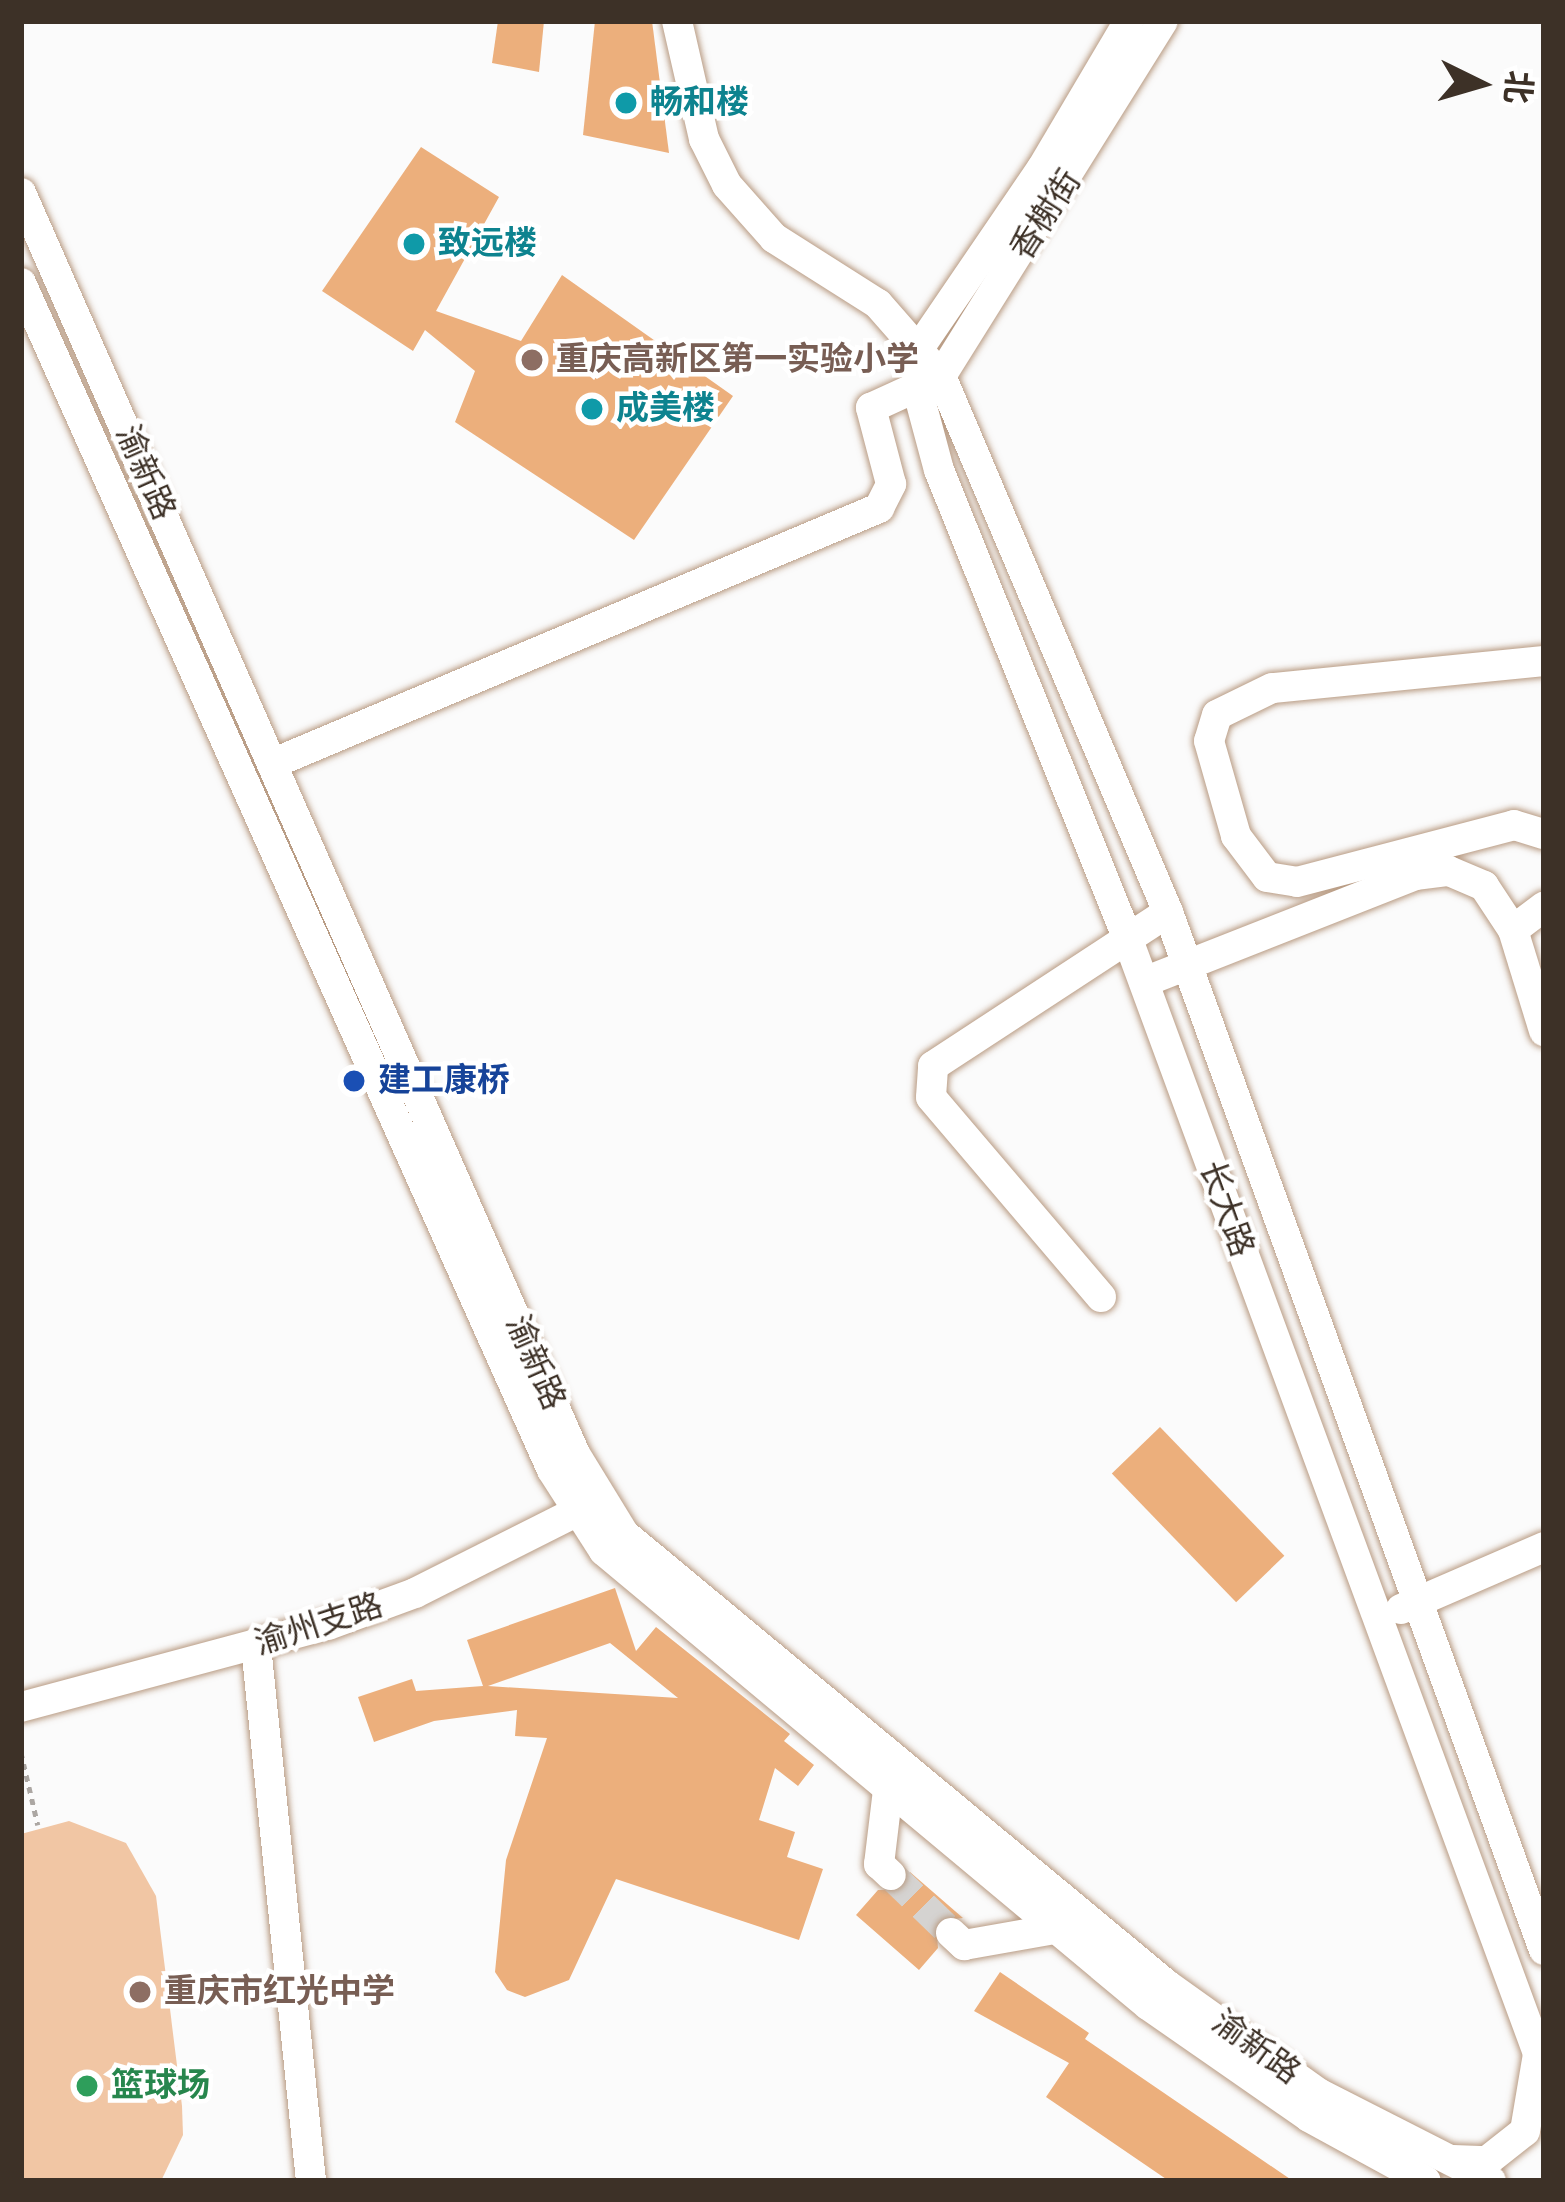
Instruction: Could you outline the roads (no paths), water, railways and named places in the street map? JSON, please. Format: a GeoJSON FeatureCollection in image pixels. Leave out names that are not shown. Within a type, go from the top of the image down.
{"type":"FeatureCollection","features":[{"type":"Feature","properties":{"kind":"street"},"geometry":{"type":"LineString","coordinates":[[274,763],[879,508],[891,484],[872,408],[929,382],[920,348],[878,304],[774,238],[727,185],[704,139],[677,21]]}},
{"type":"Feature","properties":{"kind":"street","name":"香榭街"},"geometry":{"type":"LineString","coordinates":[[920,348],[1042,168],[1129,21]]}},
{"type":"Feature","properties":{"kind":"street","name":"香榭街"},"geometry":{"type":"LineString","coordinates":[[929,382],[1163,21]]}},
{"type":"Feature","properties":{"kind":"street","name":"渝新路"},"geometry":{"type":"LineString","coordinates":[[21,193],[274,763],[604,1551],[1054,1929],[1292,2105],[1431,2169],[1490,2181]]}},
{"type":"Feature","properties":{"kind":"street","name":"渝新路"},"geometry":{"type":"LineString","coordinates":[[21,284],[588,1506],[1167,1984],[1431,2169]]}},
{"type":"Feature","properties":{"kind":"street","name":"长大路"},"geometry":{"type":"LineString","coordinates":[[929,382],[1168,912],[1544,1951]]}},
{"type":"Feature","properties":{"kind":"street","name":"长大路"},"geometry":{"type":"LineString","coordinates":[[929,382],[939,470],[1127,937],[1541,2062]]}},
{"type":"Feature","properties":{"kind":"street"},"geometry":{"type":"LineString","coordinates":[[1544,661],[1272,688],[1217,715],[1209,741],[1237,836],[1268,877],[1297,882],[1514,825],[1544,834]]}},
{"type":"Feature","properties":{"kind":"street"},"geometry":{"type":"LineString","coordinates":[[1144,982],[1414,875],[1448,871],[1484,886],[1513,929],[1544,1030]]}},
{"type":"Feature","properties":{"kind":"street"},"geometry":{"type":"LineString","coordinates":[[1513,929],[1544,907]]}},
{"type":"Feature","properties":{"kind":"street"},"geometry":{"type":"LineString","coordinates":[[1101,1298],[931,1097],[933,1066],[1168,912]]}},
{"type":"Feature","properties":{"kind":"street","name":"渝州支路"},"geometry":{"type":"LineString","coordinates":[[21,1707],[256,1646],[415,1593],[588,1506]]}},
{"type":"Feature","properties":{"kind":"street"},"geometry":{"type":"LineString","coordinates":[[1376,1620],[1544,1547]]}},
{"type":"Feature","properties":{"kind":"street"},"geometry":{"type":"LineString","coordinates":[[256,1646],[311,2181]]}},
{"type":"Feature","properties":{"kind":"street"},"geometry":{"type":"LineString","coordinates":[[888,1790],[879,1864],[891,1875]]}},
{"type":"Feature","properties":{"kind":"street"},"geometry":{"type":"LineString","coordinates":[[952,1933],[964,1945],[1054,1929]]}},
{"type":"Feature","properties":{"kind":"street"},"geometry":{"type":"LineString","coordinates":[[1431,2169],[1487,2161],[1506,2153],[1535,2104],[1541,2062]]}},
{"type":"Feature","properties":{"kind":"tunnel"},"geometry":{"type":"LineString","coordinates":[[891,1875],[951,1933]]}},
{"type":"Feature","properties":{"kind":"place","name":"畅和楼"},"geometry":{"type":"Point","coordinates":[626,103]}},
{"type":"Feature","properties":{"kind":"place","name":"致远楼"},"geometry":{"type":"Point","coordinates":[414,244]}},
{"type":"Feature","properties":{"kind":"place","name":"重庆高新区第一实验小学"},"geometry":{"type":"Point","coordinates":[532,360]}},
{"type":"Feature","properties":{"kind":"place","name":"成美楼"},"geometry":{"type":"Point","coordinates":[592,409]}},
{"type":"Feature","properties":{"kind":"place","name":"建工康桥"},"geometry":{"type":"Point","coordinates":[354,1081]}},
{"type":"Feature","properties":{"kind":"place","name":"重庆市红光中学"},"geometry":{"type":"Point","coordinates":[140,1992]}},
{"type":"Feature","properties":{"kind":"place","name":"篮球场"},"geometry":{"type":"Point","coordinates":[87,2086]}}]}
